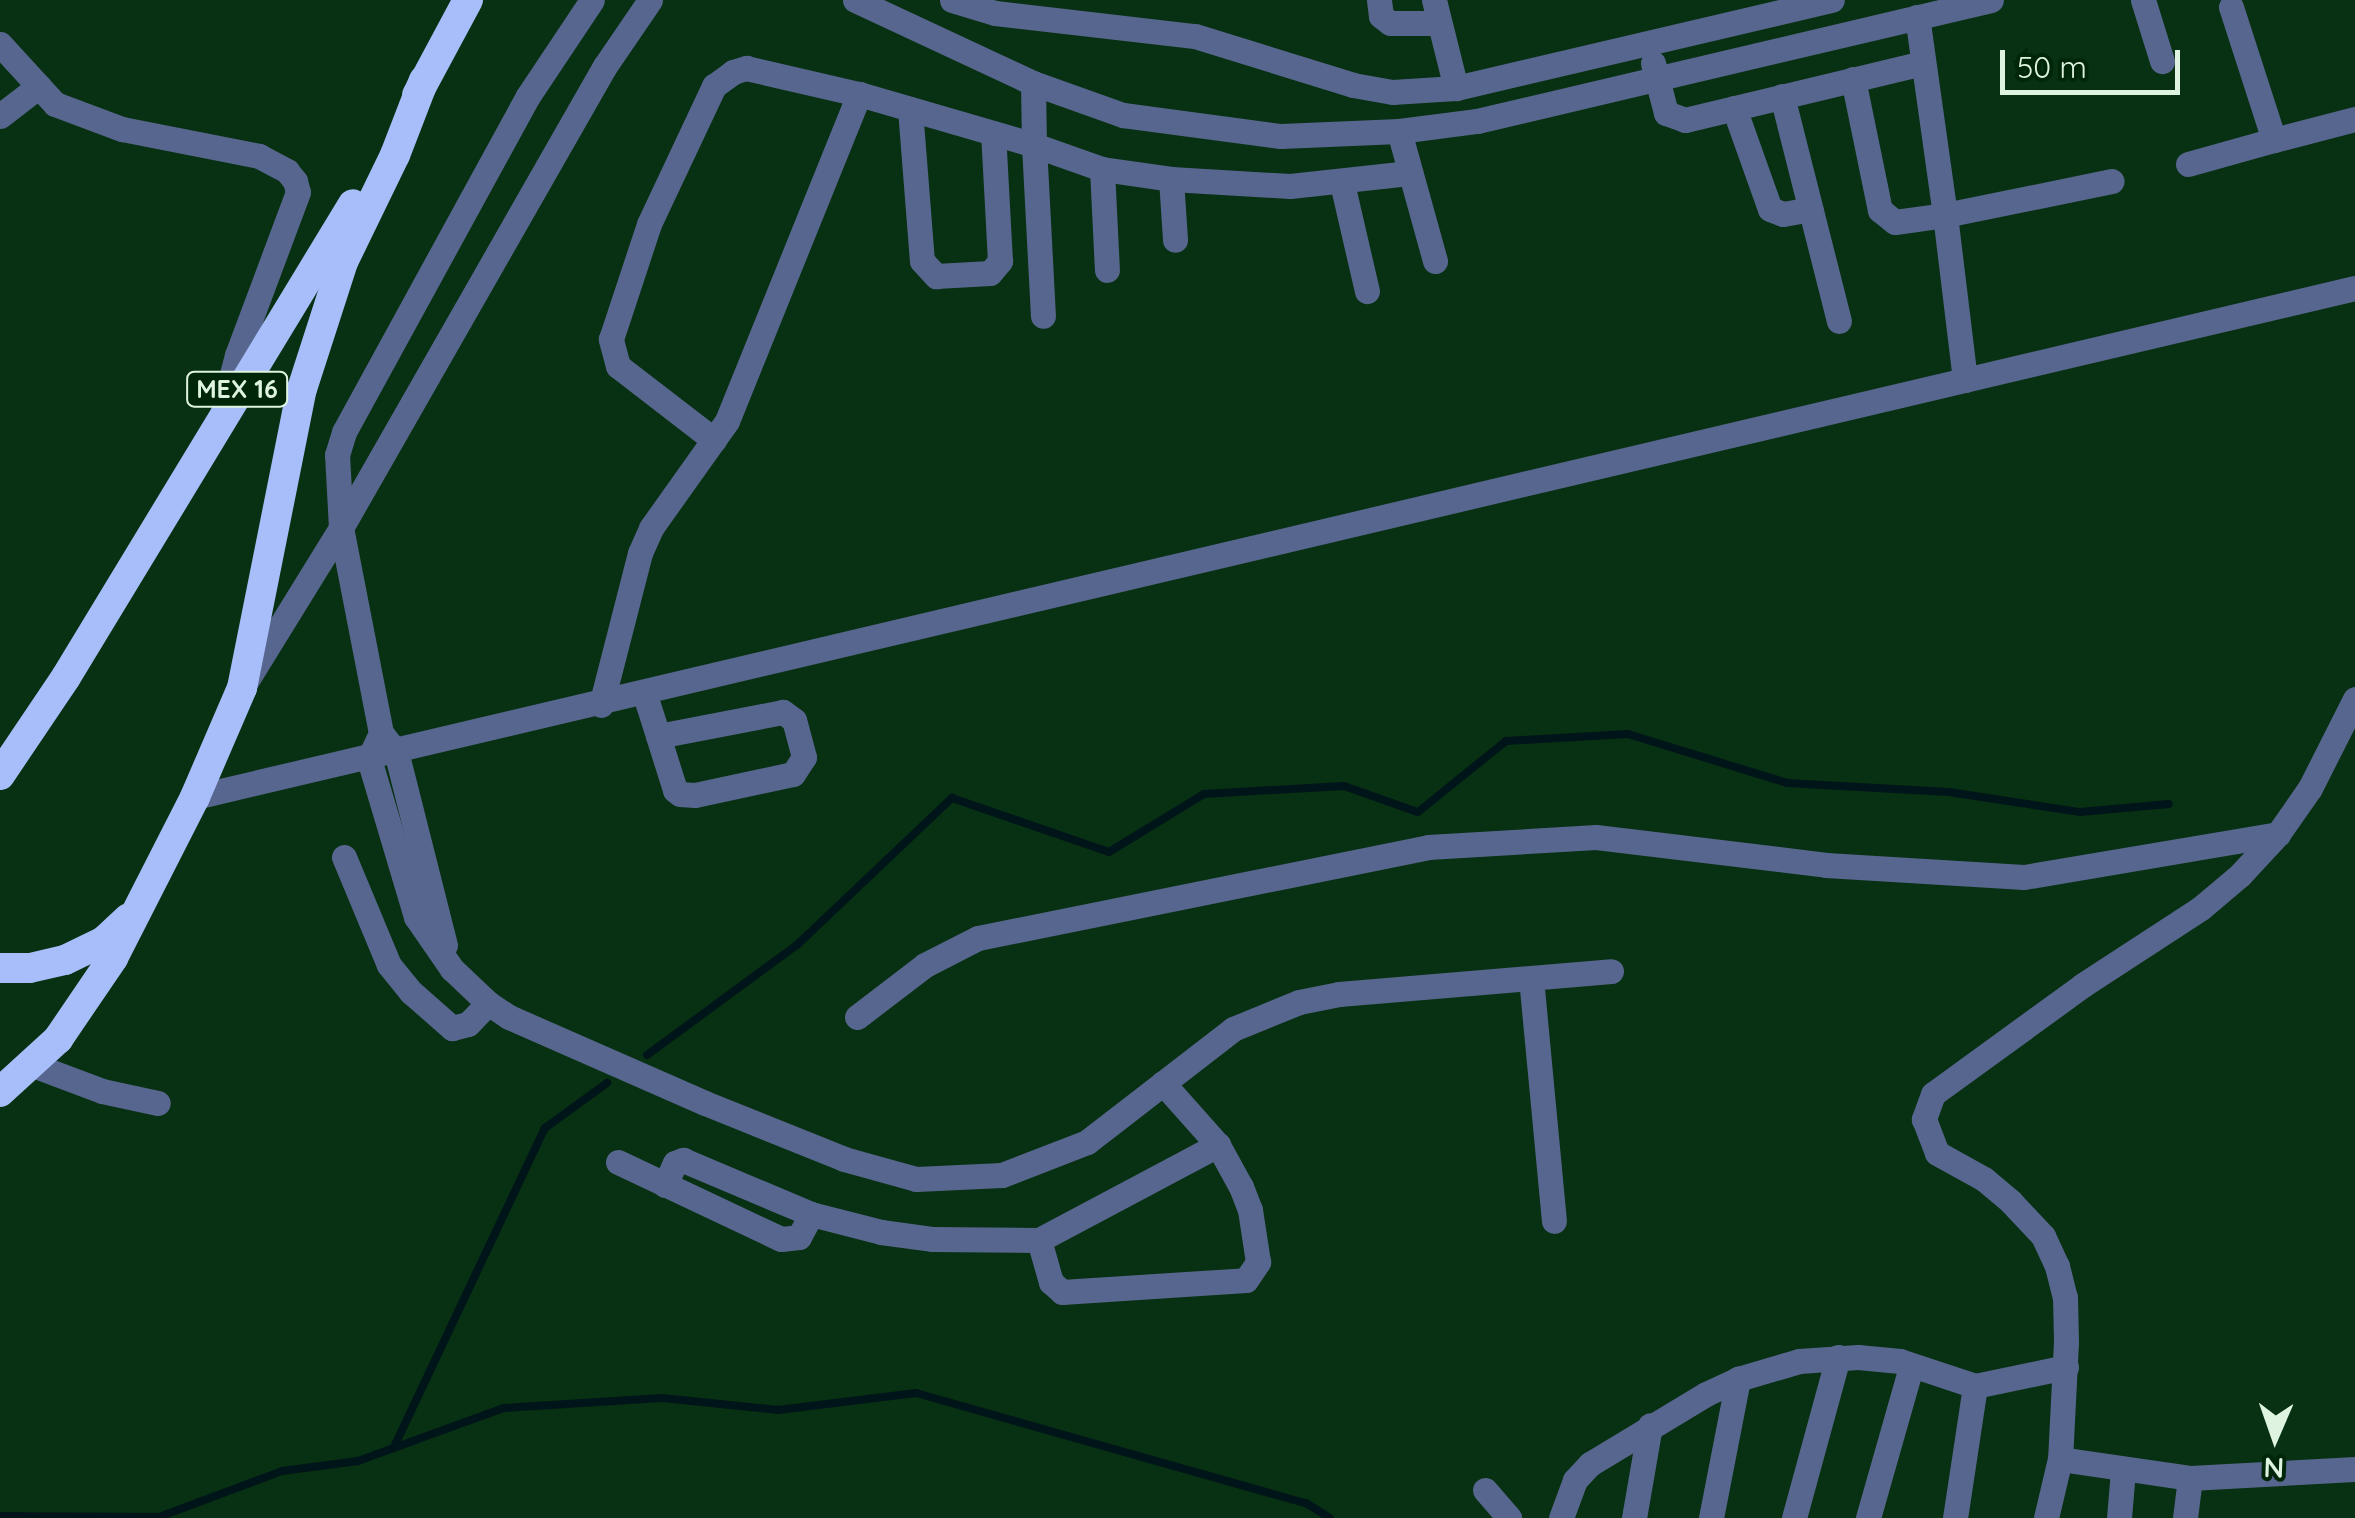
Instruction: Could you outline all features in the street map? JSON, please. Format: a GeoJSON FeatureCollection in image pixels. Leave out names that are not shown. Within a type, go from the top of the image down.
{"type":"FeatureCollection","features":[{"type":"Feature","properties":{"kind":"highway","name":"MEX 16"},"geometry":{"type":"LineString","coordinates":[[0,775],[66,677],[222,414],[387,150],[468,0]]}},
{"type":"Feature","properties":{"kind":"highway"},"geometry":{"type":"LineString","coordinates":[[0,1092],[32,1065],[84,1004],[142,906],[242,688],[302,388],[343,262],[395,155],[424,80]]}},
{"type":"Feature","properties":{"kind":"highway"},"geometry":{"type":"LineString","coordinates":[[0,968],[30,968],[65,960],[104,941],[142,906]]}},
{"type":"Feature","properties":{"kind":"street"},"geometry":{"type":"LineString","coordinates":[[452,969],[388,743],[341,528],[337,455],[344,432],[528,96],[592,0]]}},
{"type":"Feature","properties":{"kind":"street"},"geometry":{"type":"LineString","coordinates":[[242,688],[341,528],[605,66],[650,0]]}},
{"type":"Feature","properties":{"kind":"street"},"geometry":{"type":"LineString","coordinates":[[854,0],[1033,83],[1123,115],[1196,128],[1281,136],[1399,131],[1477,121],[1991,0]]}},
{"type":"Feature","properties":{"kind":"street"},"geometry":{"type":"LineString","coordinates":[[952,0],[994,13],[1195,36],[1353,85],[1392,92],[1456,88],[1832,0]]}},
{"type":"Feature","properties":{"kind":"street"},"geometry":{"type":"LineString","coordinates":[[1379,0],[1381,16],[1390,23],[1436,12],[1456,88]]}},
{"type":"Feature","properties":{"kind":"street"},"geometry":{"type":"LineString","coordinates":[[2143,0],[2162,62]]}},
{"type":"Feature","properties":{"kind":"street"},"geometry":{"type":"LineString","coordinates":[[2231,7],[2274,140]]}},
{"type":"Feature","properties":{"kind":"street"},"geometry":{"type":"LineString","coordinates":[[1918,17],[1966,380]]}},
{"type":"Feature","properties":{"kind":"street"},"geometry":{"type":"LineString","coordinates":[[0,44],[55,104],[106,124],[260,156],[288,171],[298,192],[236,355],[222,414]]}},
{"type":"Feature","properties":{"kind":"street"},"geometry":{"type":"LineString","coordinates":[[1648,44],[1671,117],[1685,120],[1922,63]]}},
{"type":"Feature","properties":{"kind":"street"},"geometry":{"type":"LineString","coordinates":[[714,440],[618,366],[613,354],[614,324],[649,224],[721,79],[746,68],[859,94],[1034,144],[1102,169],[1171,179],[1290,186],[1409,173]]}},
{"type":"Feature","properties":{"kind":"street"},"geometry":{"type":"LineString","coordinates":[[1853,79],[1880,210],[1895,222],[2112,181]]}},
{"type":"Feature","properties":{"kind":"street"},"geometry":{"type":"LineString","coordinates":[[1033,83],[1043,316]]}},
{"type":"Feature","properties":{"kind":"street"},"geometry":{"type":"LineString","coordinates":[[0,116],[39,86]]}},
{"type":"Feature","properties":{"kind":"street"},"geometry":{"type":"LineString","coordinates":[[600,705],[628,586],[646,540],[726,421],[859,94]]}},
{"type":"Feature","properties":{"kind":"street"},"geometry":{"type":"LineString","coordinates":[[1782,96],[1839,321]]}},
{"type":"Feature","properties":{"kind":"street"},"geometry":{"type":"LineString","coordinates":[[1734,108],[1770,209],[1783,214],[1811,209]]}},
{"type":"Feature","properties":{"kind":"street"},"geometry":{"type":"LineString","coordinates":[[910,109],[922,261],[936,276],[990,272],[1000,261],[993,133]]}},
{"type":"Feature","properties":{"kind":"street"},"geometry":{"type":"LineString","coordinates":[[2188,164],[2355,119]]}},
{"type":"Feature","properties":{"kind":"street"},"geometry":{"type":"LineString","coordinates":[[1399,131],[1435,261]]}},
{"type":"Feature","properties":{"kind":"street"},"geometry":{"type":"LineString","coordinates":[[1102,169],[1107,270]]}},
{"type":"Feature","properties":{"kind":"street"},"geometry":{"type":"LineString","coordinates":[[1171,179],[1175,240]]}},
{"type":"Feature","properties":{"kind":"street"},"geometry":{"type":"LineString","coordinates":[[1342,183],[1367,290]]}},
{"type":"Feature","properties":{"kind":"street"},"geometry":{"type":"LineString","coordinates":[[195,797],[369,759],[388,743],[600,705],[2355,288]]}},
{"type":"Feature","properties":{"kind":"street"},"geometry":{"type":"LineString","coordinates":[[644,692],[675,790],[687,796],[793,774],[804,758],[794,720],[783,712],[658,736]]}},
{"type":"Feature","properties":{"kind":"street"},"geometry":{"type":"LineString","coordinates":[[2046,1518],[2060,1459],[2066,1367],[2065,1297],[2043,1236],[1984,1179],[1937,1153],[1927,1136],[1926,1106],[1933,1094],[2004,1042],[2201,908],[2278,834],[2310,788],[2355,699]]}},
{"type":"Feature","properties":{"kind":"street"},"geometry":{"type":"LineString","coordinates":[[369,759],[416,917],[452,969],[488,1003],[509,1017],[722,1110],[844,1159],[916,1179],[1002,1175],[1036,1166],[1088,1142],[1232,1029],[1299,1002],[1338,994],[1611,971]]}},
{"type":"Feature","properties":{"kind":"street"},"geometry":{"type":"LineString","coordinates":[[858,1017],[925,965],[978,938],[1428,847],[1596,837],[1826,865],[2024,877],[2278,834]]}},
{"type":"Feature","properties":{"kind":"street"},"geometry":{"type":"LineString","coordinates":[[344,857],[389,965],[410,992],[452,1028],[468,1024],[488,1003]]}},
{"type":"Feature","properties":{"kind":"street"},"geometry":{"type":"LineString","coordinates":[[1532,978],[1554,1220]]}},
{"type":"Feature","properties":{"kind":"street"},"geometry":{"type":"LineString","coordinates":[[32,1065],[102,1091],[158,1103]]}},
{"type":"Feature","properties":{"kind":"street"},"geometry":{"type":"LineString","coordinates":[[1039,1240],[1051,1282],[1062,1292],[1246,1280],[1258,1262],[1250,1210],[1218,1145],[1163,1083]]}},
{"type":"Feature","properties":{"kind":"street"},"geometry":{"type":"LineString","coordinates":[[618,1162],[665,1185],[675,1163],[684,1160],[812,1214],[881,1232],[932,1239],[1039,1240],[1218,1145]]}},
{"type":"Feature","properties":{"kind":"street"},"geometry":{"type":"LineString","coordinates":[[1561,1518],[1582,1472],[1650,1425],[1738,1378],[1799,1361],[1838,1357],[1878,1358],[1975,1386],[2066,1367]]}},
{"type":"Feature","properties":{"kind":"street"},"geometry":{"type":"LineString","coordinates":[[1794,1518],[1838,1357]]}},
{"type":"Feature","properties":{"kind":"street"},"geometry":{"type":"LineString","coordinates":[[1868,1518],[1911,1367]]}},
{"type":"Feature","properties":{"kind":"street"},"geometry":{"type":"LineString","coordinates":[[1711,1518],[1738,1378]]}},
{"type":"Feature","properties":{"kind":"street"},"geometry":{"type":"LineString","coordinates":[[1955,1518],[1975,1386]]}},
{"type":"Feature","properties":{"kind":"street"},"geometry":{"type":"LineString","coordinates":[[1634,1518],[1650,1425]]}},
{"type":"Feature","properties":{"kind":"street"},"geometry":{"type":"LineString","coordinates":[[2060,1459],[2190,1478],[2355,1469]]}},
{"type":"Feature","properties":{"kind":"street"},"geometry":{"type":"LineString","coordinates":[[2119,1518],[2122,1470]]}},
{"type":"Feature","properties":{"kind":"street"},"geometry":{"type":"LineString","coordinates":[[2186,1518],[2190,1478]]}},
{"type":"Feature","properties":{"kind":"street"},"geometry":{"type":"LineString","coordinates":[[1484,1490],[1509,1518]]}},
{"type":"Feature","properties":{"kind":"waterway"},"geometry":{"type":"LineString","coordinates":[[647,1055],[797,945],[952,798],[1109,852],[1204,794],[1344,786],[1418,812],[1506,741],[1628,734],[1787,783],[1949,792],[2080,812],[2169,804]]}},
{"type":"Feature","properties":{"kind":"waterway"},"geometry":{"type":"LineString","coordinates":[[394,1447],[545,1128],[607,1083]]}},
{"type":"Feature","properties":{"kind":"waterway"},"geometry":{"type":"LineString","coordinates":[[0,1516],[159,1517],[282,1471],[358,1461],[504,1408],[662,1398],[778,1410],[916,1393],[1306,1503],[1330,1518]]}}]}
